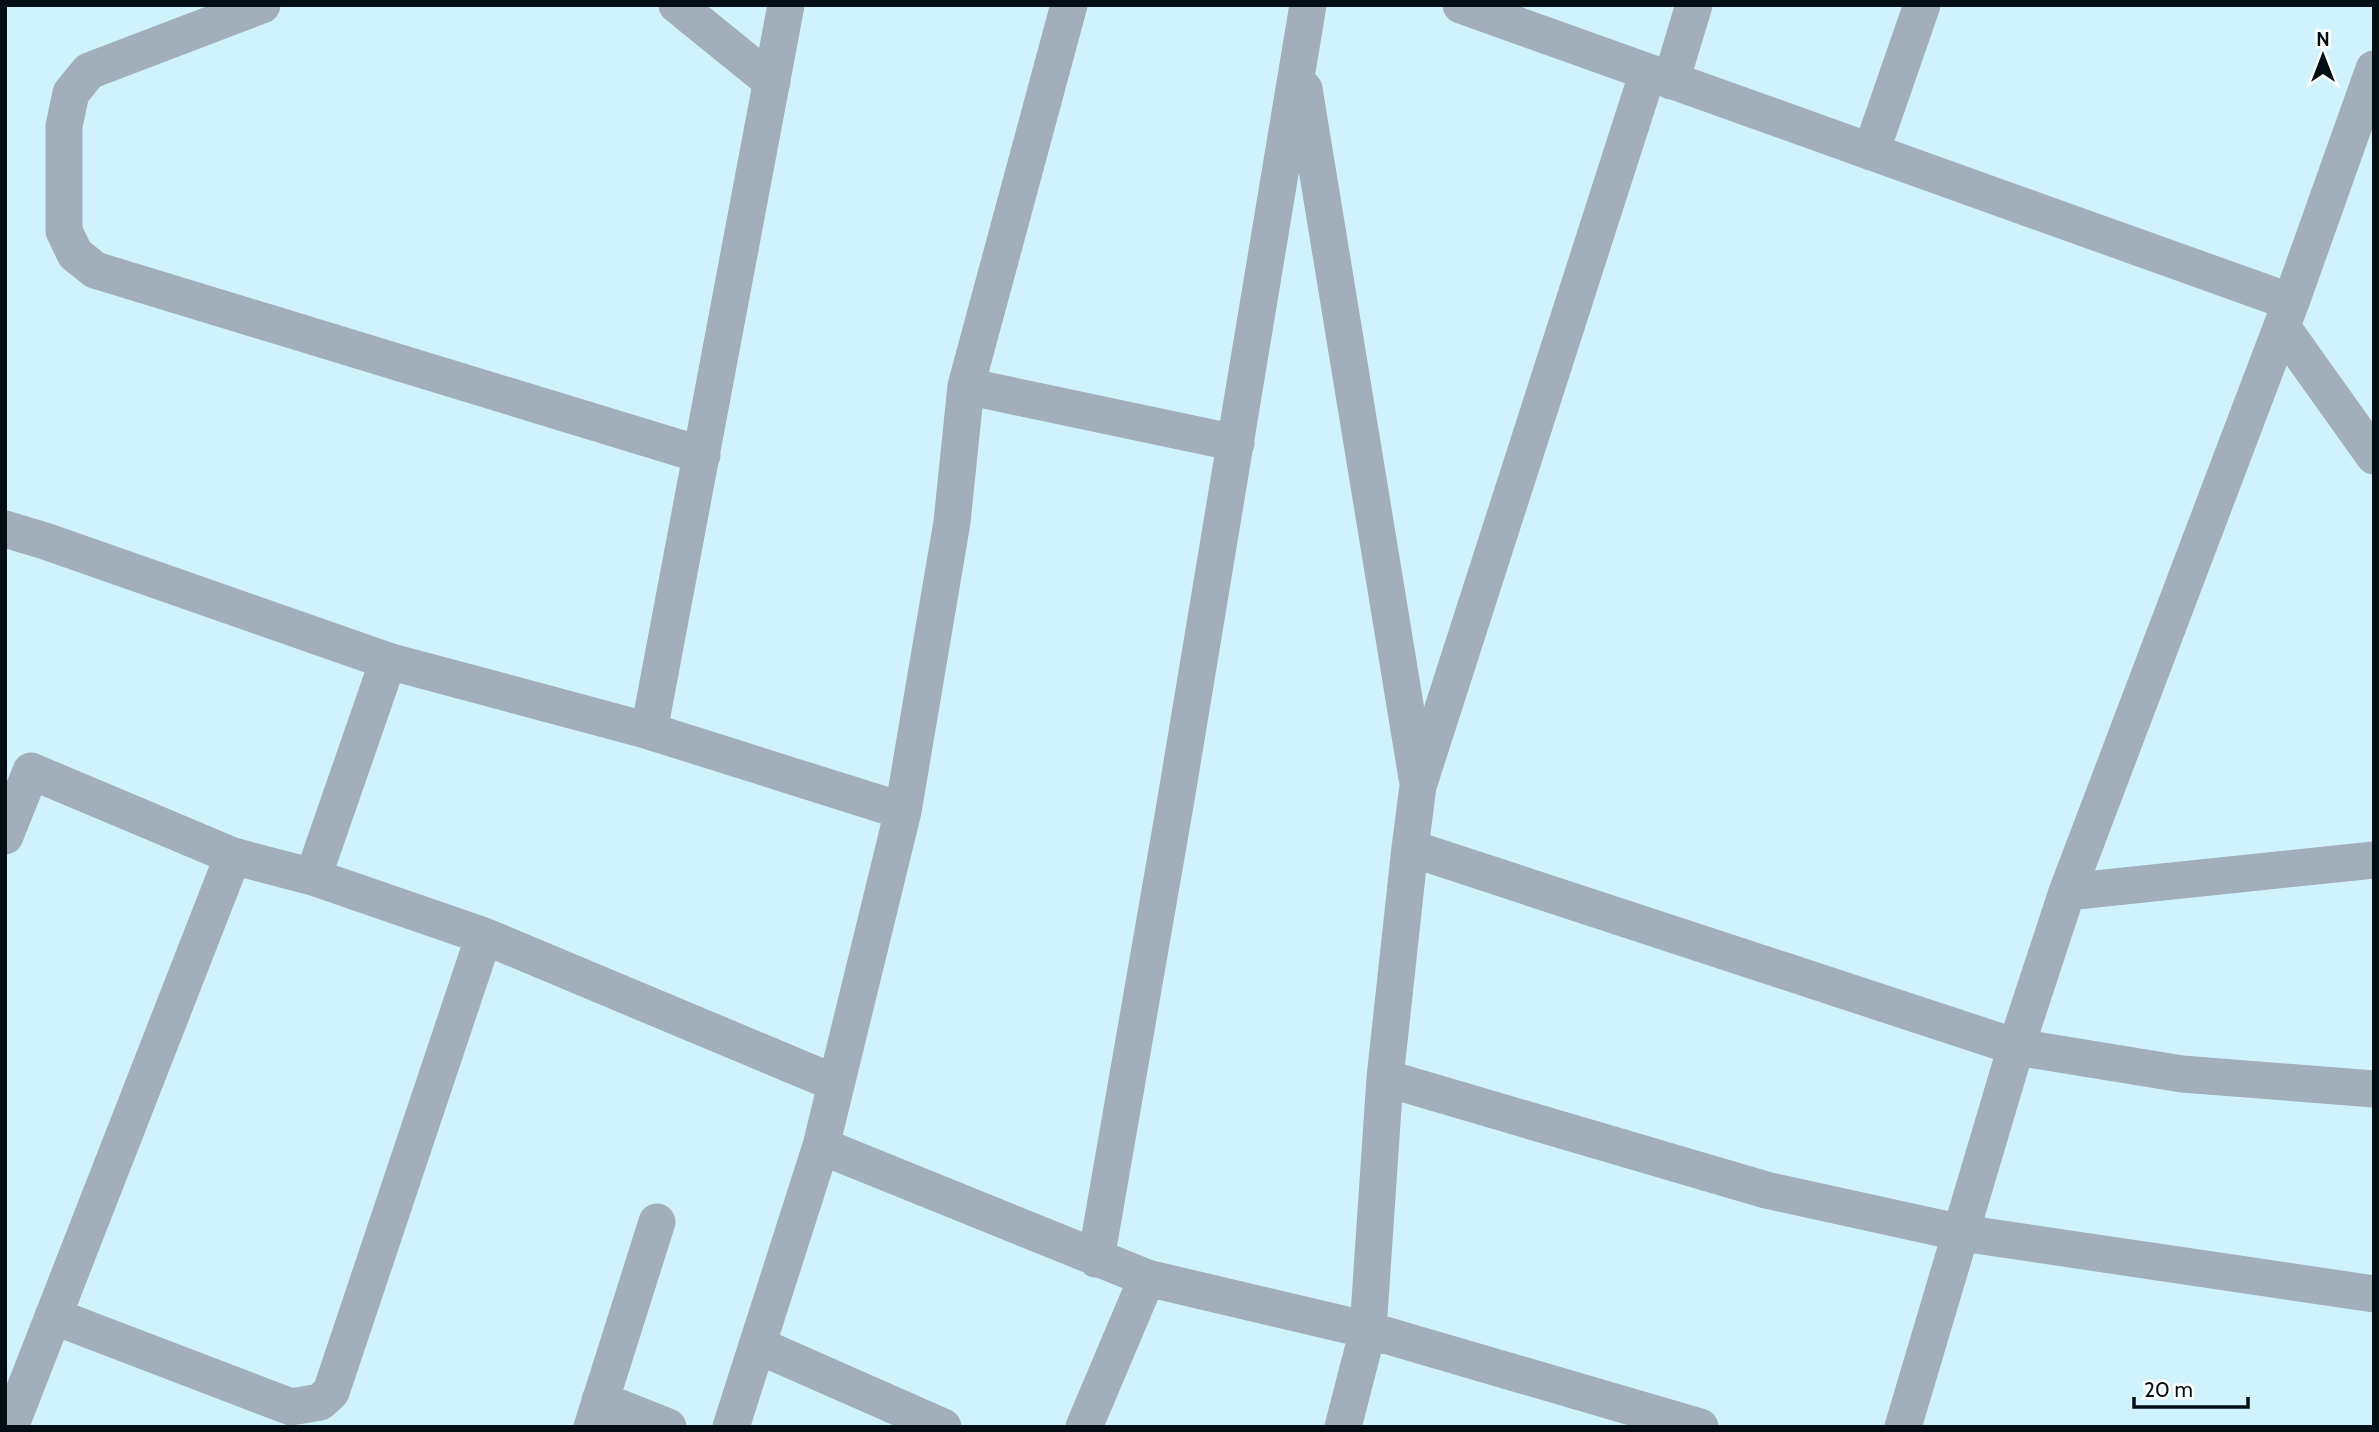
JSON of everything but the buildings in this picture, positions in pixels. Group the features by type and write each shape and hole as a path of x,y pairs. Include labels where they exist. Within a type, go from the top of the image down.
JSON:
{"street":[{"path":"262,5 89,71 71,93 64,126 64,231 75,254 95,270 702,455"},
{"path":"677,5 772,82"},
{"path":"649,731 786,5"},
{"path":"1096,1259 1308,5"},
{"path":"1461,5 1503,13 1659,76 1871,152 2286,315 2374,456"},
{"path":"1343,1427 1368,1330 1385,1078 1418,786 1659,76 1695,5"},
{"path":"1871,152 1922,5"},
{"path":"731,1427 821,1146 903,811 952,522 966,386 1062,10"},
{"path":"1299,60 1418,786"},
{"path":"1903,1427 2016,1047 2067,892 2286,315 2374,69"},
{"path":"966,386 1236,443"},
{"path":"5,529 388,661 649,731 903,811"},
{"path":"313,877 388,661"},
{"path":"5,836 18,765 233,856 313,877 484,936 835,1083"},
{"path":"1410,848 2016,1047 2182,1074 2374,1089"},
{"path":"10,1427 233,856"},
{"path":"2067,892 2374,860"},
{"path":"53,1316 291,1407 320,1402 331,1392 484,936"},
{"path":"1385,1078 1766,1190 1962,1233 2374,1294"},
{"path":"821,1146 1147,1278 1368,1330 1700,1427"},
{"path":"657,1222 596,1413 668,1427"},
{"path":"1084,1427 1147,1278"},
{"path":"757,1345 943,1427"}]}
